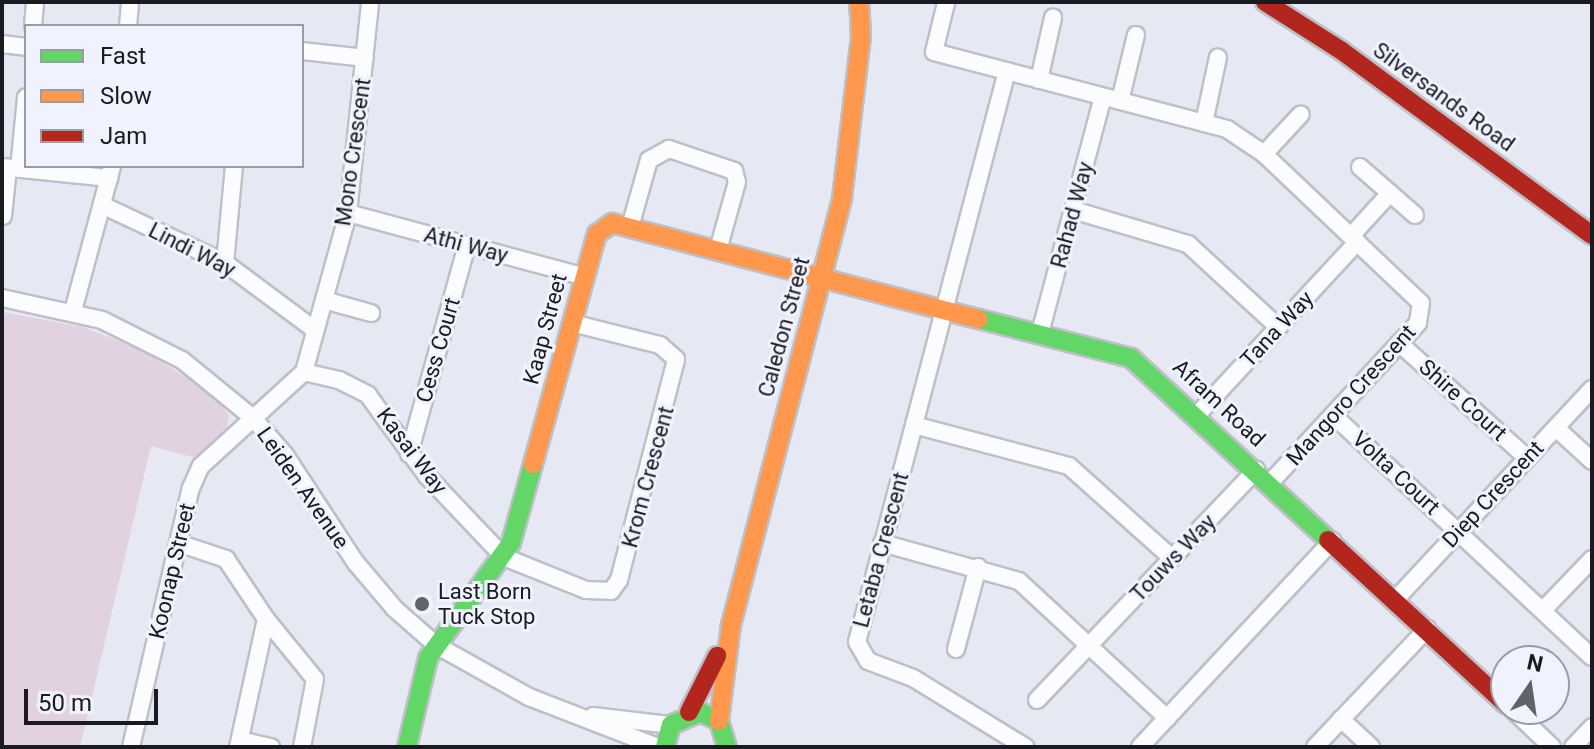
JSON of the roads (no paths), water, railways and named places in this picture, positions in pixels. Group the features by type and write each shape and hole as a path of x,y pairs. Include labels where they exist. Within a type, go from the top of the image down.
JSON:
{"street":[{"path":"33,24 35,2"},
{"path":"128,24 130,2"},
{"name":"Mono Crescent","path":"304,372 348,213 370,2"},
{"name":"Caledon Street","path":"859,2 861,37"},
{"name":"Caledon Street","path":"689,712 699,701 731,625 822,277 848,162 861,37 870,2"},
{"name":"Silversands Road","path":"1265,2 1342,51 1592,235"},
{"name":"Mangoro Crescent","path":"946,3 934,52 1227,129 1264,154 1421,303 1421,318 1399,343 1333,415 1263,477"},
{"path":"1039,80 1053,18"},
{"path":"1112,99 1136,35"},
{"path":"2,44 24,47"},
{"path":"304,51 365,58"},
{"path":"1204,123 1218,57"},
{"path":"945,308 1007,71"},
{"name":"Rahad Way","path":"1040,333 1073,210 1112,99"},
{"path":"3,216 24,106"},
{"path":"1264,154 1301,114"},
{"path":"718,250 737,182 734,171 669,149 649,160 630,227 718,250 822,277"},
{"path":"1360,167 1415,215"},
{"path":"10,168 111,172 73,311"},
{"path":"225,263 234,168"},
{"path":"1354,239 1390,193"},
{"name":"Lindi Way","path":"102,205 225,263 315,330"},
{"path":"1073,210 1188,244 1278,327"},
{"name":"Athi Way","path":"348,213 585,277"},
{"name":"Kaap Street","path":"436,645 504,557 585,277 603,226 630,227"},
{"name":"Tana Way","path":"1197,415 1354,239"},
{"name":"Cess Court","path":"409,454 467,245"},
{"name":"Afram Road","path":"822,277 1131,358 1197,415 1490,689"},
{"name":"Leiden Avenue","path":"2,298 73,311 156,345 207,377 252,417 285,455 356,563 395,609 436,645 515,691 583,715 658,747"},
{"path":"324,300 371,313"},
{"name":"Letaba Crescent","path":"945,308 857,636 860,653 913,678 1025,747"},
{"name":"Krom Crescent","path":"504,557 586,590 611,591 619,580 676,359 660,345 572,323"},
{"name":"Shire Court","path":"1399,343 1527,458"},
{"path":"252,417 304,372"},
{"name":"Kasai Way","path":"304,372 339,380 368,395 409,454 504,557"},
{"name":"Diep Crescent","path":"1395,600 1592,389"},
{"name":"Volta Court","path":"1333,415 1592,657"},
{"name":"Koonap Street","path":"131,747 178,543 201,466 252,417"},
{"path":"914,425 1069,466 1172,558"},
{"path":"1556,428 1592,461"},
{"name":"Touws Way","path":"1037,700 1172,558 1263,477"},
{"path":"1140,747 1332,541"},
{"path":"178,543 226,559 266,619 315,679 302,747"},
{"path":"882,543 978,567 1019,581 1167,718"},
{"path":"1543,610 1592,559"},
{"path":"956,649 978,567"},
{"path":"266,619 239,743 271,747"},
{"name":"Caledon Street","path":"729,738 731,625"},
{"path":"1315,747 1427,629"},
{"path":"407,747 436,645"},
{"path":"665,747 671,725 689,712 729,738"},
{"name":"Leiden Avenue","path":"583,715 671,725"},
{"path":"1341,719 1371,747"},
{"path":"1529,725 1552,747"},
{"path":"1573,747 1592,727"}],"place":[{"name":"Last Born Tuck Stop","path":"422,604"}]}
